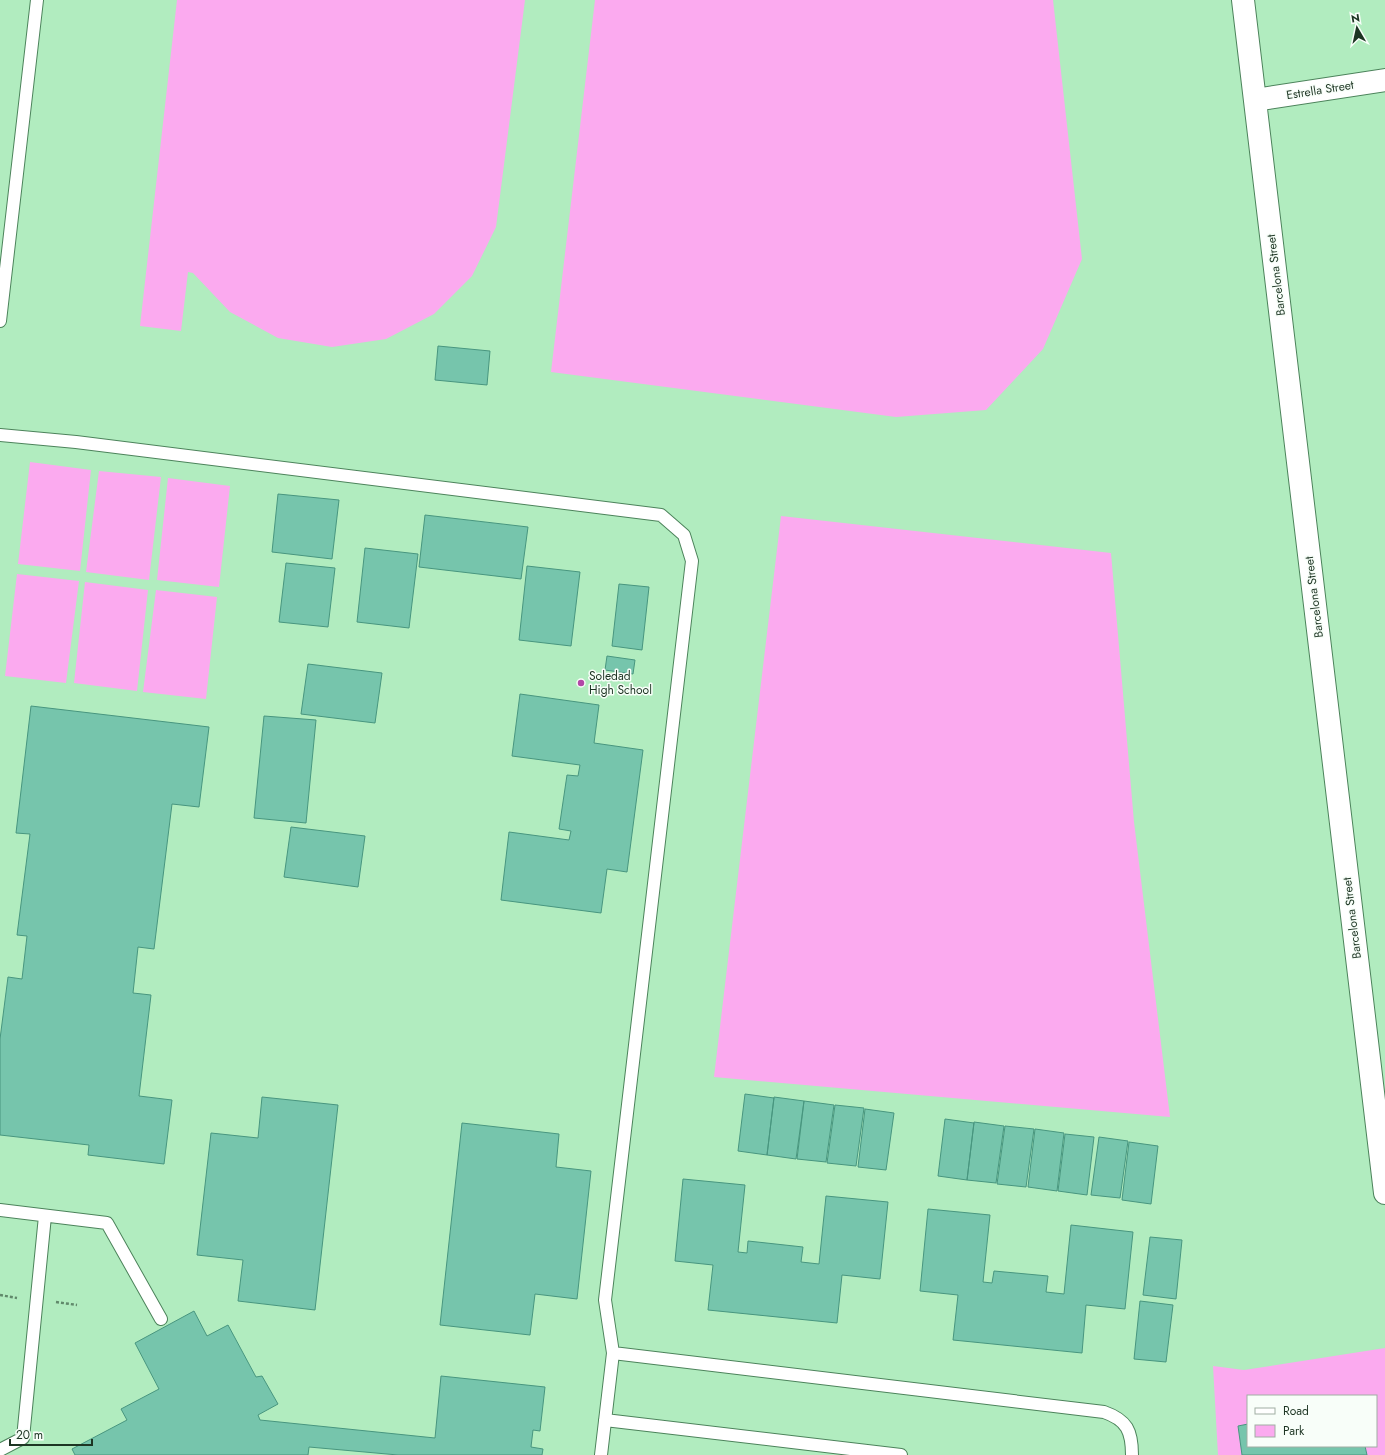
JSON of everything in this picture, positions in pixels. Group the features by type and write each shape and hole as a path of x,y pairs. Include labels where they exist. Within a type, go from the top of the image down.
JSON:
{"street":[{"name":"Barcelona Street","path":"1243,0 1385,1193"},
{"name":"Estrella Street","path":"1255,100 1385,80"}],"lane":[{"path":"0,321 38,0"},
{"path":"0,435 91,444 661,515 684,536 692,561 605,1300 613,1353 601,1455"},
{"path":"0,1210 106,1223 161,1319"},
{"path":"0,1450 23,1438 45,1216"},
{"path":"613,1353 1104,1412 1116,1416 1125,1423 1130,1434 1132,1455"},
{"path":"605,1420 861,1453 901,1455"}],"green space":[{"path":"177,0 525,0 496,227 472,276 434,314 386,339 332,347 278,338 230,312 193,273 188,272 181,331 140,326"},
{"path":"595,0 1053,0 1082,259 1043,349 986,410 896,417 551,372"},
{"path":"30,462 91,470 80,571 18,564"},
{"path":"99,471 161,477 149,580 86,572"},
{"path":"168,478 230,486 219,587 157,580"},
{"path":"781,516 1111,553 1134,822 1170,1117 714,1077"},
{"path":"17,574 79,581 66,683 5,676"},
{"path":"85,582 148,590 137,691 74,683"},
{"path":"156,590 217,597 206,699 143,692"},
{"path":"1385,1348 1385,1455 1218,1455 1213,1366 1244,1370"}],"building":[{"path":"438,346 490,351 487,385 435,380"},
{"path":"278,494 339,500 332,559 272,552"},
{"path":"425,515 528,527 521,579 419,567"},
{"path":"365,548 418,554 409,628 357,622"},
{"path":"286,563 335,568 328,627 279,622"},
{"path":"527,566 580,572 571,646 519,640"},
{"path":"619,584 649,587 642,650 612,646"},
{"path":"607,656 635,660 633,674 605,670"},
{"path":"308,664 382,673 375,723 301,714"},
{"path":"520,694 599,705 594,743 643,750 627,872 607,869 601,913 501,900 509,832 569,840 571,831 559,829 567,775 578,776 580,765 512,756"},
{"path":"31,706 209,727 199,807 172,804 154,949 138,947 133,993 151,995 139,1096 172,1100 164,1164 88,1155 89,1145 0,1135 0,1039 8,977 22,979 27,936 17,935 30,834 16,833"},
{"path":"264,716 316,720 306,823 254,818"},
{"path":"291,827 365,836 358,887 284,877"},
{"path":"745,1094 774,1098 767,1155 738,1151"},
{"path":"262,1097 338,1105 315,1310 238,1301 243,1260 197,1255 211,1133 258,1138"},
{"path":"774,1097 804,1101 796,1159 767,1155"},
{"path":"804,1101 834,1105 826,1162 797,1159"},
{"path":"835,1105 864,1108 856,1166 827,1163"},
{"path":"865,1109 894,1113 886,1170 858,1167"},
{"path":"945,1119 974,1123 967,1180 938,1176"},
{"path":"974,1122 1004,1126 996,1183 967,1180"},
{"path":"462,1123 559,1134 556,1167 591,1171 577,1299 535,1294 530,1335 440,1325"},
{"path":"1005,1126 1034,1129 1026,1187 997,1184"},
{"path":"1035,1129 1064,1133 1057,1191 1028,1187"},
{"path":"1065,1134 1094,1137 1087,1195 1058,1191"},
{"path":"1099,1137 1128,1141 1120,1198 1091,1195"},
{"path":"1129,1142 1158,1146 1151,1204 1122,1200"},
{"path":"683,1179 745,1185 738,1252 747,1253 748,1241 803,1247 801,1262 819,1264 826,1196 888,1202 880,1279 842,1275 837,1323 708,1310 713,1265 675,1261"},
{"path":"928,1209 990,1215 983,1282 992,1283 994,1271 1048,1276 1046,1292 1064,1294 1071,1225 1133,1232 1125,1309 1086,1305 1082,1353 953,1340 958,1295 920,1291"},
{"path":"1150,1237 1182,1240 1176,1299 1143,1295"},
{"path":"1140,1301 1173,1305 1166,1362 1134,1359"},
{"path":"194,1311 207,1336 228,1325 256,1377 262,1376 278,1404 258,1415 260,1420 435,1438 441,1376 545,1387 540,1431 533,1430 531,1447 543,1449 542,1455 398,1455 309,1447 308,1455 75,1455 72,1449 127,1420 121,1409 159,1389 135,1343"},
{"path":"1247,1424 1247,1447 1365,1447 1367,1455 1242,1455 1238,1426"}],"place":[{"name":"Soledad High School","path":"581,683"}]}
